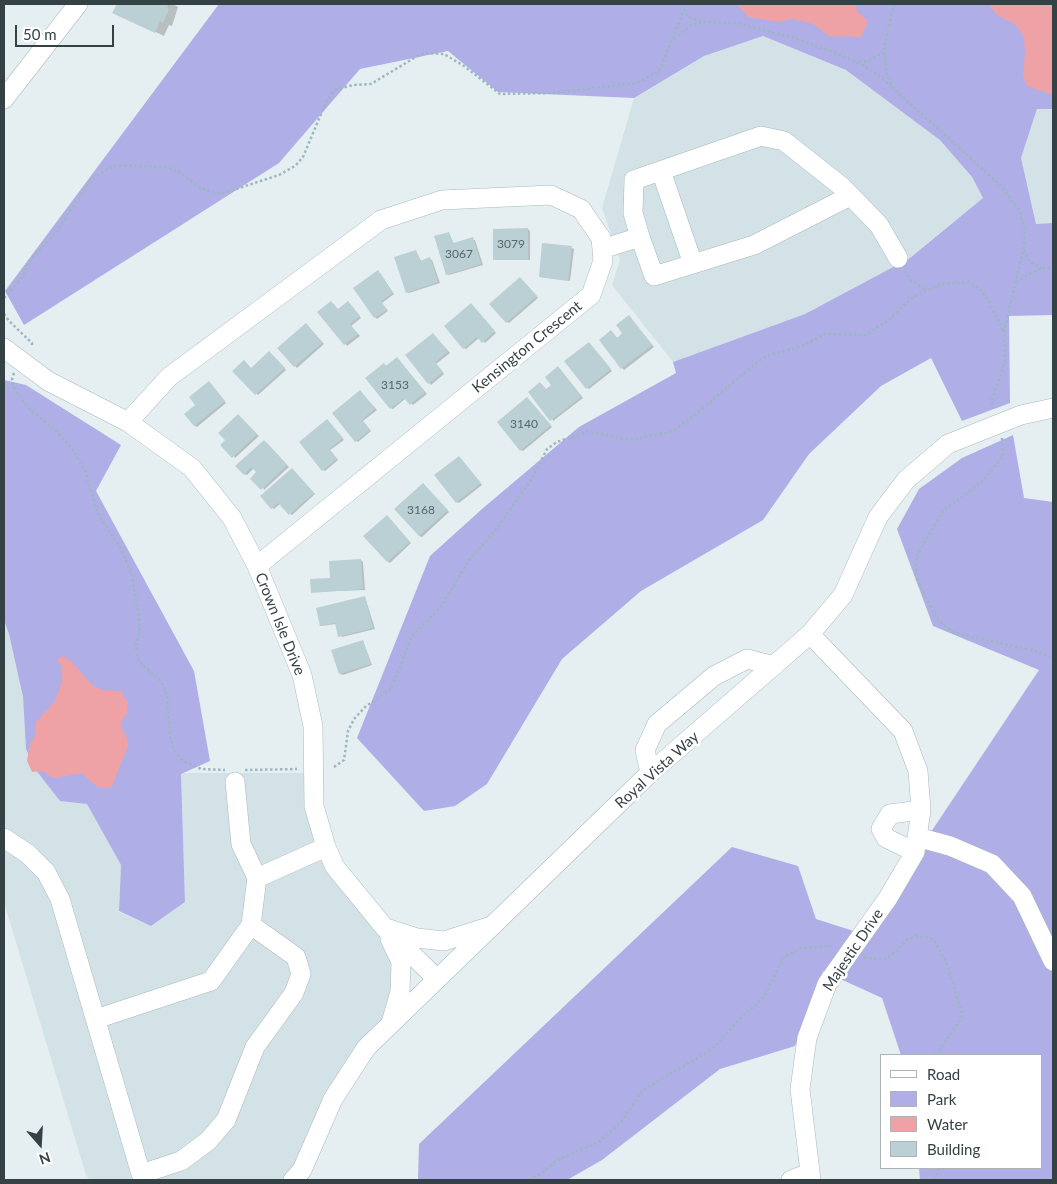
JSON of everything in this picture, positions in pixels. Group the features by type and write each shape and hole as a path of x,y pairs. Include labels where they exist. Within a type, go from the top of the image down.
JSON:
{"street":[{"path":"4,99 78,4"},
{"path":"850,196 754,246 654,276 633,213 634,180 761,136 784,141 842,186 879,226 898,258"},
{"path":"661,171 693,264"},
{"name":"Kensington Crescent","path":"128,422 170,376 381,220 442,200 551,195 581,209 601,238 603,261 591,295 257,566"},
{"path":"602,250 640,237"},
{"name":"Crown Isle Drive","path":"4,348 48,381 128,422 192,468 232,518 257,566 302,675 313,726 314,806 326,847 335,868 386,928 437,979"},
{"name":"Royal Vista Way","path":"293,1180 302,1170 333,1099 366,1048 650,773 810,634 842,594 878,518 906,480 948,444 1021,414 1053,408"},
{"name":"Majestic Drive","path":"791,1180 810,1176 800,1088 807,1038 827,984 888,898 916,844 921,810 918,771 903,731 810,634"},
{"path":"650,773 645,750 657,724 714,676 747,659 774,666"},
{"path":"96,1019 211,982 251,925 257,878 241,844 232,774"},
{"path":"921,810 890,814 881,829 886,838 916,844 950,846 992,864 1022,896 1053,961"},
{"path":"4,838 28,854 46,872 60,899 141,1174 181,1162 208,1141 226,1120 255,1047 294,992 301,974 296,957 251,925"},
{"path":"257,878 326,847"},
{"path":"386,928 417,938 444,941 492,925"},
{"path":"386,928 401,962 400,992 390,1024"}],"path":[{"path":"4,298 23,277 28,262 57,231 89,182 107,169 117,166 136,165 169,168 178,171 211,193 229,192 279,175 295,166 303,157 326,102 335,90 353,85 370,84 418,55 434,52 444,54 464,66 500,94 553,93 636,83 656,73 662,65 686,4"},
{"path":"894,4 884,50 887,75 894,89"},
{"path":"684,9 688,17 703,22"},
{"path":"672,40 691,25 703,22 736,23 781,34 857,62 878,75 1000,185 1020,212 1024,227 1024,248 1004,332 1005,358 992,399 993,408"},
{"path":"857,62 870,60 884,50"},
{"path":"1024,248 1029,261 1042,268"},
{"path":"898,258 905,274 926,290"},
{"path":"1016,283 1042,268 1053,267"},
{"path":"334,766 344,760 348,731 354,719 365,707 390,689 412,636 440,608 469,560 495,531 531,480 547,449 562,439 588,431 630,440 670,432 690,419 765,358 802,346 825,334 866,335 888,321 912,297 941,284 970,282 979,288 988,300 1004,332"},
{"path":"4,314 8,322 32,343 32,347"},
{"path":"14,372 12,379 14,388 28,408 54,430 73,450 85,470 98,514 121,549 132,575 140,626 136,647 140,662 162,682 167,697 170,737 175,751 182,760 201,769 232,774 304,769"},
{"path":"1002,436 1003,456 983,481 943,511 916,557 916,577 936,618 954,633 1032,650 1053,658"},
{"path":"860,956 884,960 891,956 907,940 916,936 930,938 936,943 947,965 962,1013 960,1021 936,1054"},
{"path":"529,1180 543,1172 557,1160 599,1142 621,1122 643,1090 711,1050 764,997 784,957 801,948 812,946 840,948"}],"shaded area":[{"path":"763,36 846,70 940,139 972,177 983,198 910,258 805,314 673,362 612,285 620,260 602,208 634,98 704,56"},
{"path":"1037,109 1053,109 1053,223 1036,224 1021,158"},
{"path":"4,620 9,634 23,697 26,749 35,769 60,800 87,803 121,865 119,912 151,926 185,902 181,773 314,773 326,847 385,928 400,992 293,1180 90,1180 86,1175 4,902"}],"green space":[{"path":"219,4 1053,4 1053,109 1037,109 1021,158 1036,224 1053,223 1053,315 1009,316 1010,403 962,421 931,358 881,386 809,454 763,520 641,591 562,659 487,784 455,806 424,811 357,738 430,556 579,427 676,373 673,362 805,314 910,258 983,198 972,177 940,140 846,70 763,36 704,56 634,98 498,92 448,51 360,69 279,163 24,325 5,291"},
{"path":"4,380 26,385 121,445 96,491 194,671 210,761 181,774 185,902 151,926 119,911 121,865 87,804 60,801 35,769 26,749 23,697 9,634 4,620"},
{"path":"1013,435 1024,498 1053,502 1053,1180 920,1180 919,1169 1042,1169 1042,1054 901,1054 882,998 823,971 795,1046 720,1069 602,1160 567,1180 418,1180 419,1144 732,847 798,866 816,919 863,934 1039,670 933,626 897,529 919,489 962,458"}],"water":[{"path":"736,4 856,4 857,11 868,21 861,37 829,36 813,24 793,19 778,22 749,17"},
{"path":"978,4 1053,4 1053,95 1027,86 1023,76 1024,38 1016,25 997,15 989,5"},
{"path":"63,656 72,662 92,685 102,690 121,691 128,703 127,713 122,720 121,727 127,738 128,746 111,788 98,788 82,773 54,778 41,771 32,772 27,761 30,744 35,736 36,722 55,701 62,681 62,667 57,659"}],"building":[{"path":"117,4 169,4 167,7 169,9 163,23 160,21 155,33 112,13"},
{"path":"528,228 528,260 493,260 493,229"},
{"path":"449,232 453,243 473,237 481,264 446,275 434,236"},
{"path":"542,243 572,246 568,281 539,277"},
{"path":"416,250 420,261 430,257 438,282 406,293 394,257"},
{"path":"378,270 393,293 381,301 387,310 374,318 353,288"},
{"path":"520,277 537,296 506,323 489,304"},
{"path":"331,301 338,309 348,301 360,316 350,324 358,334 344,345 317,312"},
{"path":"471,303 495,331 482,343 477,337 463,349 444,326"},
{"path":"629,315 652,345 621,369 599,340 611,330 617,338 622,333 616,325"},
{"path":"306,323 322,343 294,367 277,348"},
{"path":"433,333 448,352 435,362 443,372 428,384 405,355"},
{"path":"589,342 611,369 586,389 564,361"},
{"path":"269,351 285,368 255,395 232,371 244,360 251,368"},
{"path":"397,357 425,392 410,405 404,398 390,409 365,378 384,363 386,366"},
{"path":"558,366 581,397 550,421 528,392 540,382 546,389 551,385 545,377"},
{"path":"209,381 225,401 194,426 184,414 195,405 189,397"},
{"path":"360,390 375,409 362,420 370,430 355,442 332,413"},
{"path":"527,397 551,425 520,451 497,422"},
{"path":"238,414 257,434 232,458 220,445 225,440 218,433"},
{"path":"327,419 343,438 329,449 337,459 322,471 299,442"},
{"path":"264,440 287,465 261,490 250,479 256,472 251,467 244,475 235,466"},
{"path":"459,456 481,483 456,503 434,475"},
{"path":"292,468 314,493 289,515 278,503 271,509 260,496"},
{"path":"423,483 448,510 419,536 394,509"},
{"path":"387,515 410,542 387,562 363,536"},
{"path":"361,559 363,589 311,593 310,579 330,578 329,561"},
{"path":"365,596 373,628 338,637 335,623 320,626 316,608"},
{"path":"363,640 371,664 339,674 331,650"}]}
